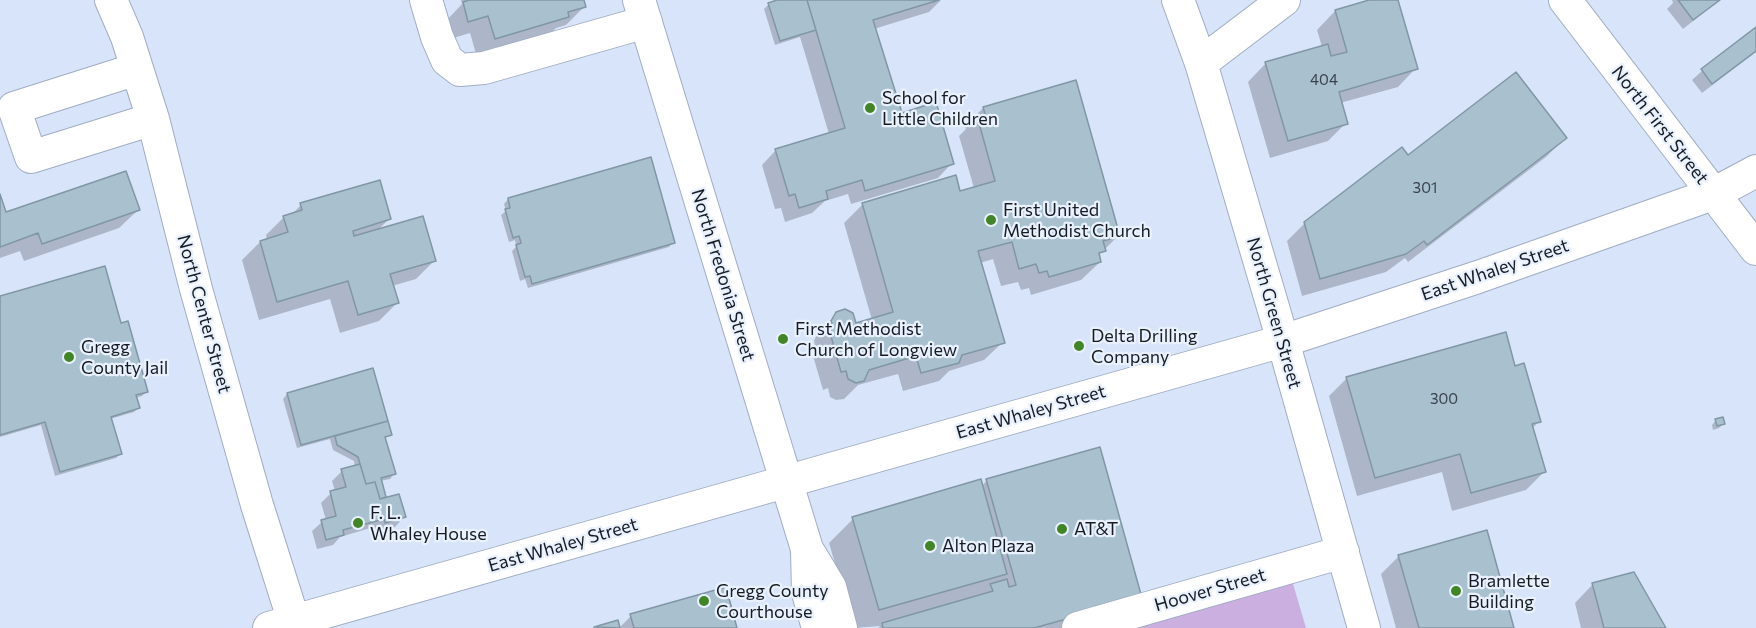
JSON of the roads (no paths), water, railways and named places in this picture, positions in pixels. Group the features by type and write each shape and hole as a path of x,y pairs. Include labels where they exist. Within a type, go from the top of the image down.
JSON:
{"street":[{"name":"North Center Street","path":"111,0 127,37 153,119 196,289 257,505 286,626"},
{"path":"426,0 447,60 460,70 484,68 643,11"},
{"name":"North Green Street","path":"1178,0 1201,63 1364,628"},
{"path":"1201,63 1284,0"},
{"name":"North First Street","path":"1565,0 1756,249"},
{"name":"North Fredonia Street","path":"643,11 807,549 830,588 841,628"},
{"path":"137,69 7,111 31,157 153,119"},
{"name":"East Whaley Street","path":"286,626 1283,341 1478,277 1713,194 1756,171"},
{"name":"North Fredonia Street","path":"807,549 808,593 818,628"},
{"name":"Hoover Street","path":"1078,628 1343,552"}],"place":[{"name":"School for Little Children","path":"870,108"},
{"name":"First United Methodist Church","path":"991,220"},
{"name":"First Methodist Church of Longview","path":"783,339"},
{"name":"Delta Drilling Company","path":"1079,346"},
{"name":"Gregg County Jail","path":"69,357"},
{"name":"F. L. Whaley House","path":"358,523"},
{"name":"AT&T","path":"1062,529"},
{"name":"Alton Plaza","path":"930,546"},
{"name":"Bramlette Building","path":"1456,591"},
{"name":"Gregg County Courthouse","path":"704,601"}]}
